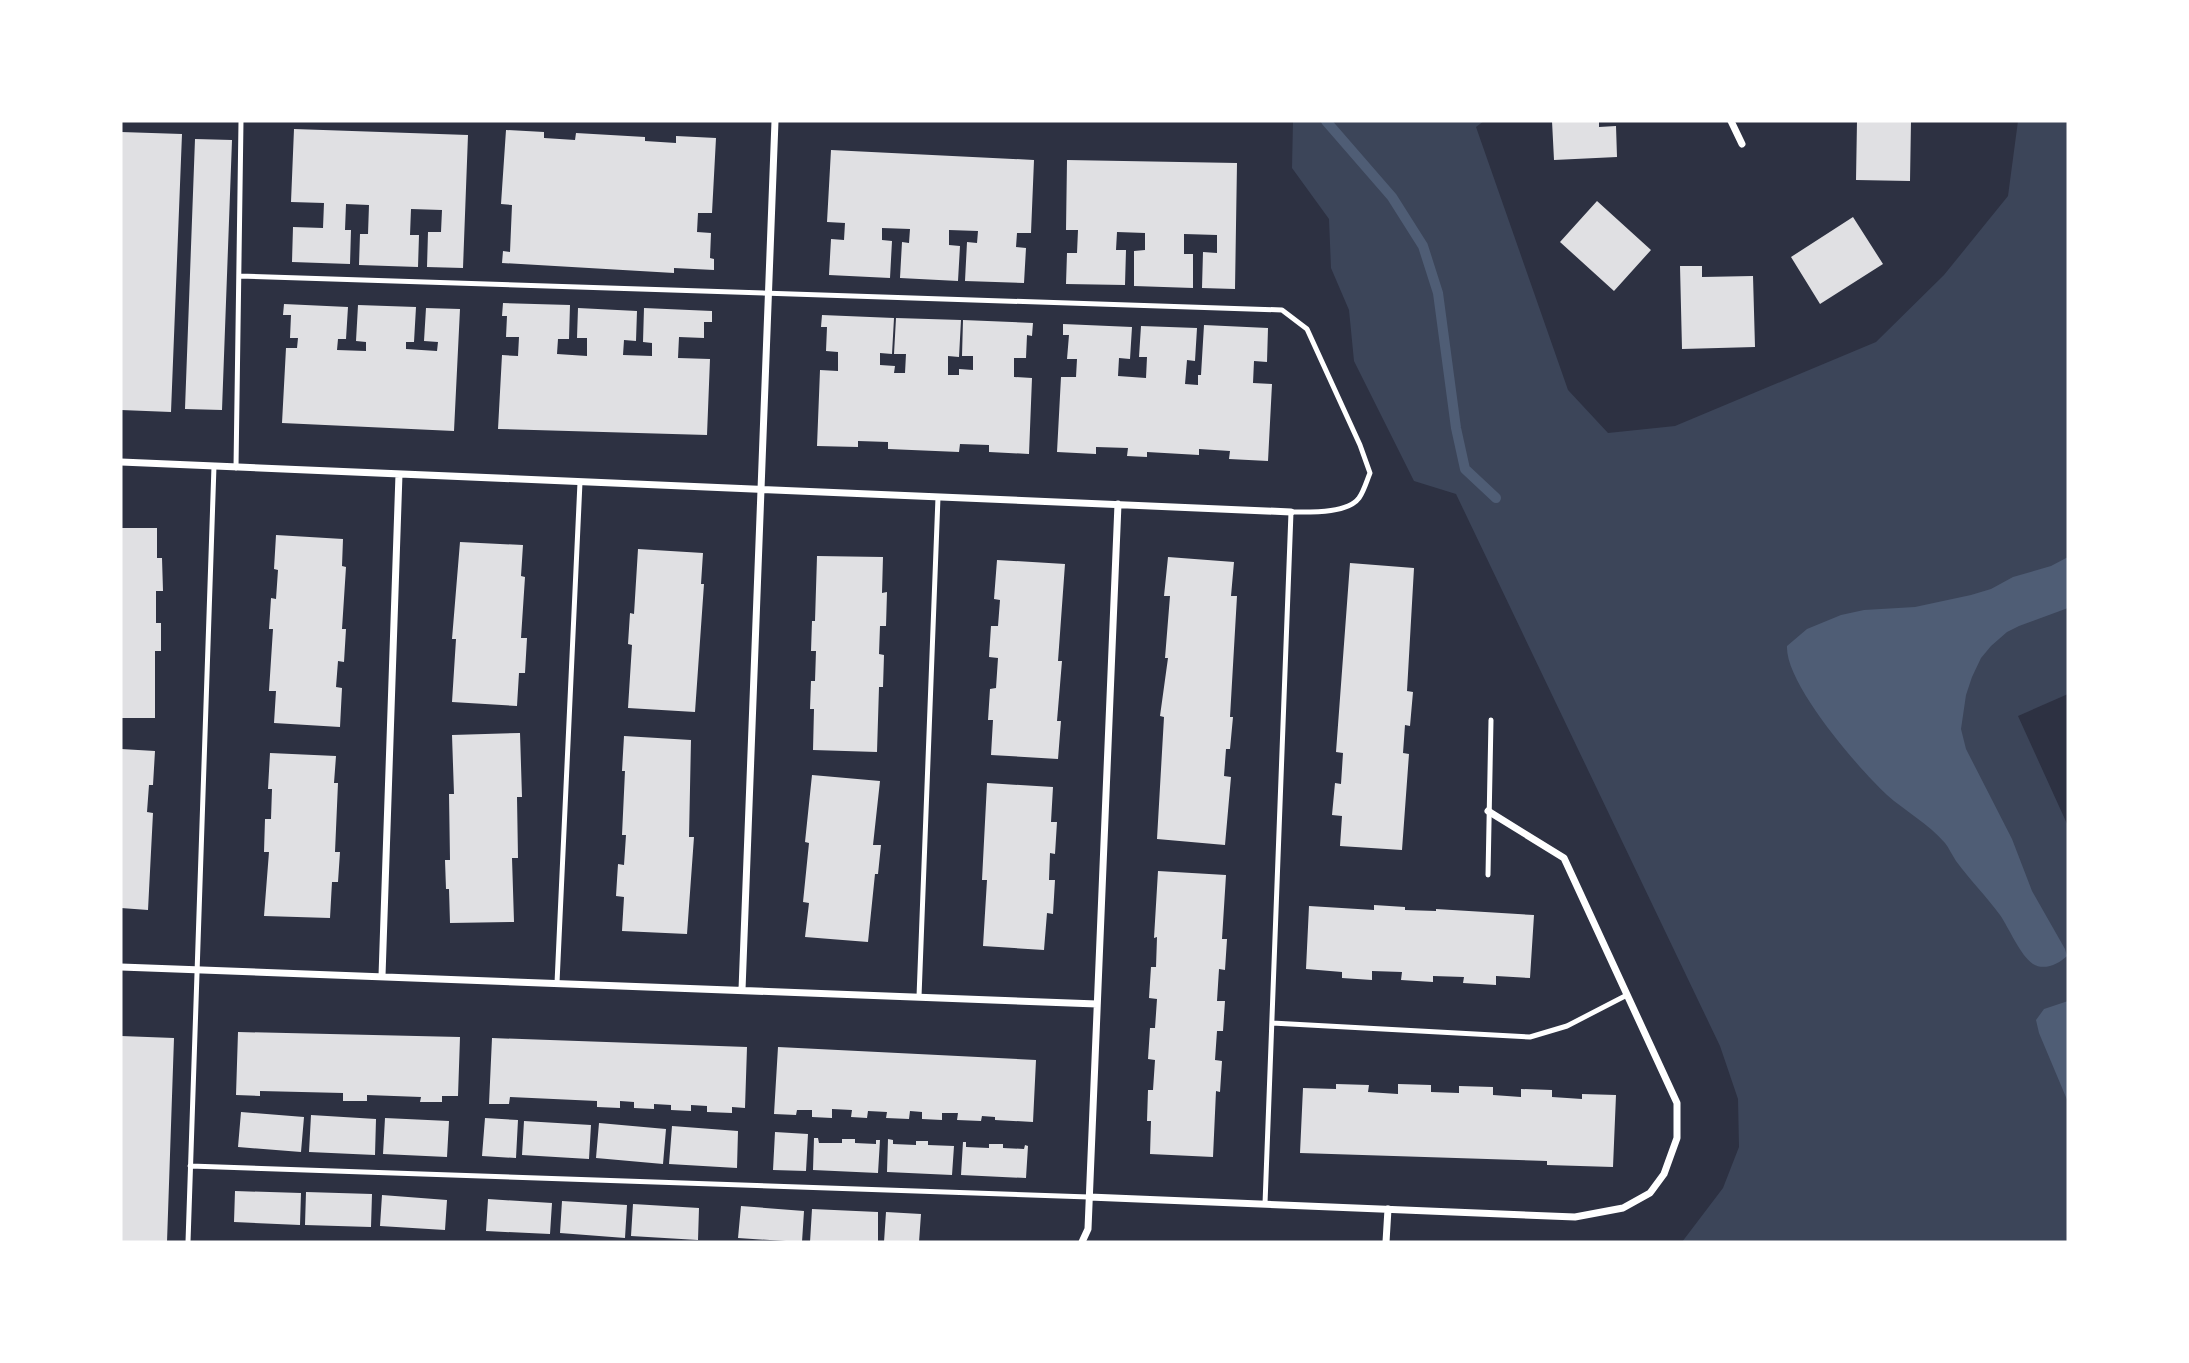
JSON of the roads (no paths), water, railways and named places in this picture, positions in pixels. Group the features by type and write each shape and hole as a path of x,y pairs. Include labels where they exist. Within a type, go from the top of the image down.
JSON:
{"street":[{"path":"742,990 775,121"},
{"path":"1731,121 1742,144"},
{"path":"121,462 1291,512"},
{"path":"382,976 399,474"},
{"path":"1082,1242 1088,1228 1118,504"},
{"path":"1089,1197 1575,1217 1623,1208 1650,1193 1664,1174 1677,1138 1676,1103 1564,858 1488,811"},
{"path":"121,967 1097,1004"},
{"path":"1386,1242 1388,1209"}],"lane":[{"path":"236,468 241,121"},
{"path":"239,276 1282,310 1307,329 1370,473 1359,499 1347,506 1320,513 1291,512 1265,1204"},
{"path":"188,1242 214,466"},
{"path":"557,983 580,482"},
{"path":"919,997 938,497"},
{"path":"1488,875 1491,720"},
{"path":"1272,1023 1530,1037 1567,1026 1627,995"},
{"path":"190,1166 1089,1197"}],"waterway":[{"path":"1326,121 1392,197 1423,246 1438,293 1456,428 1465,469 1496,498"}]}
